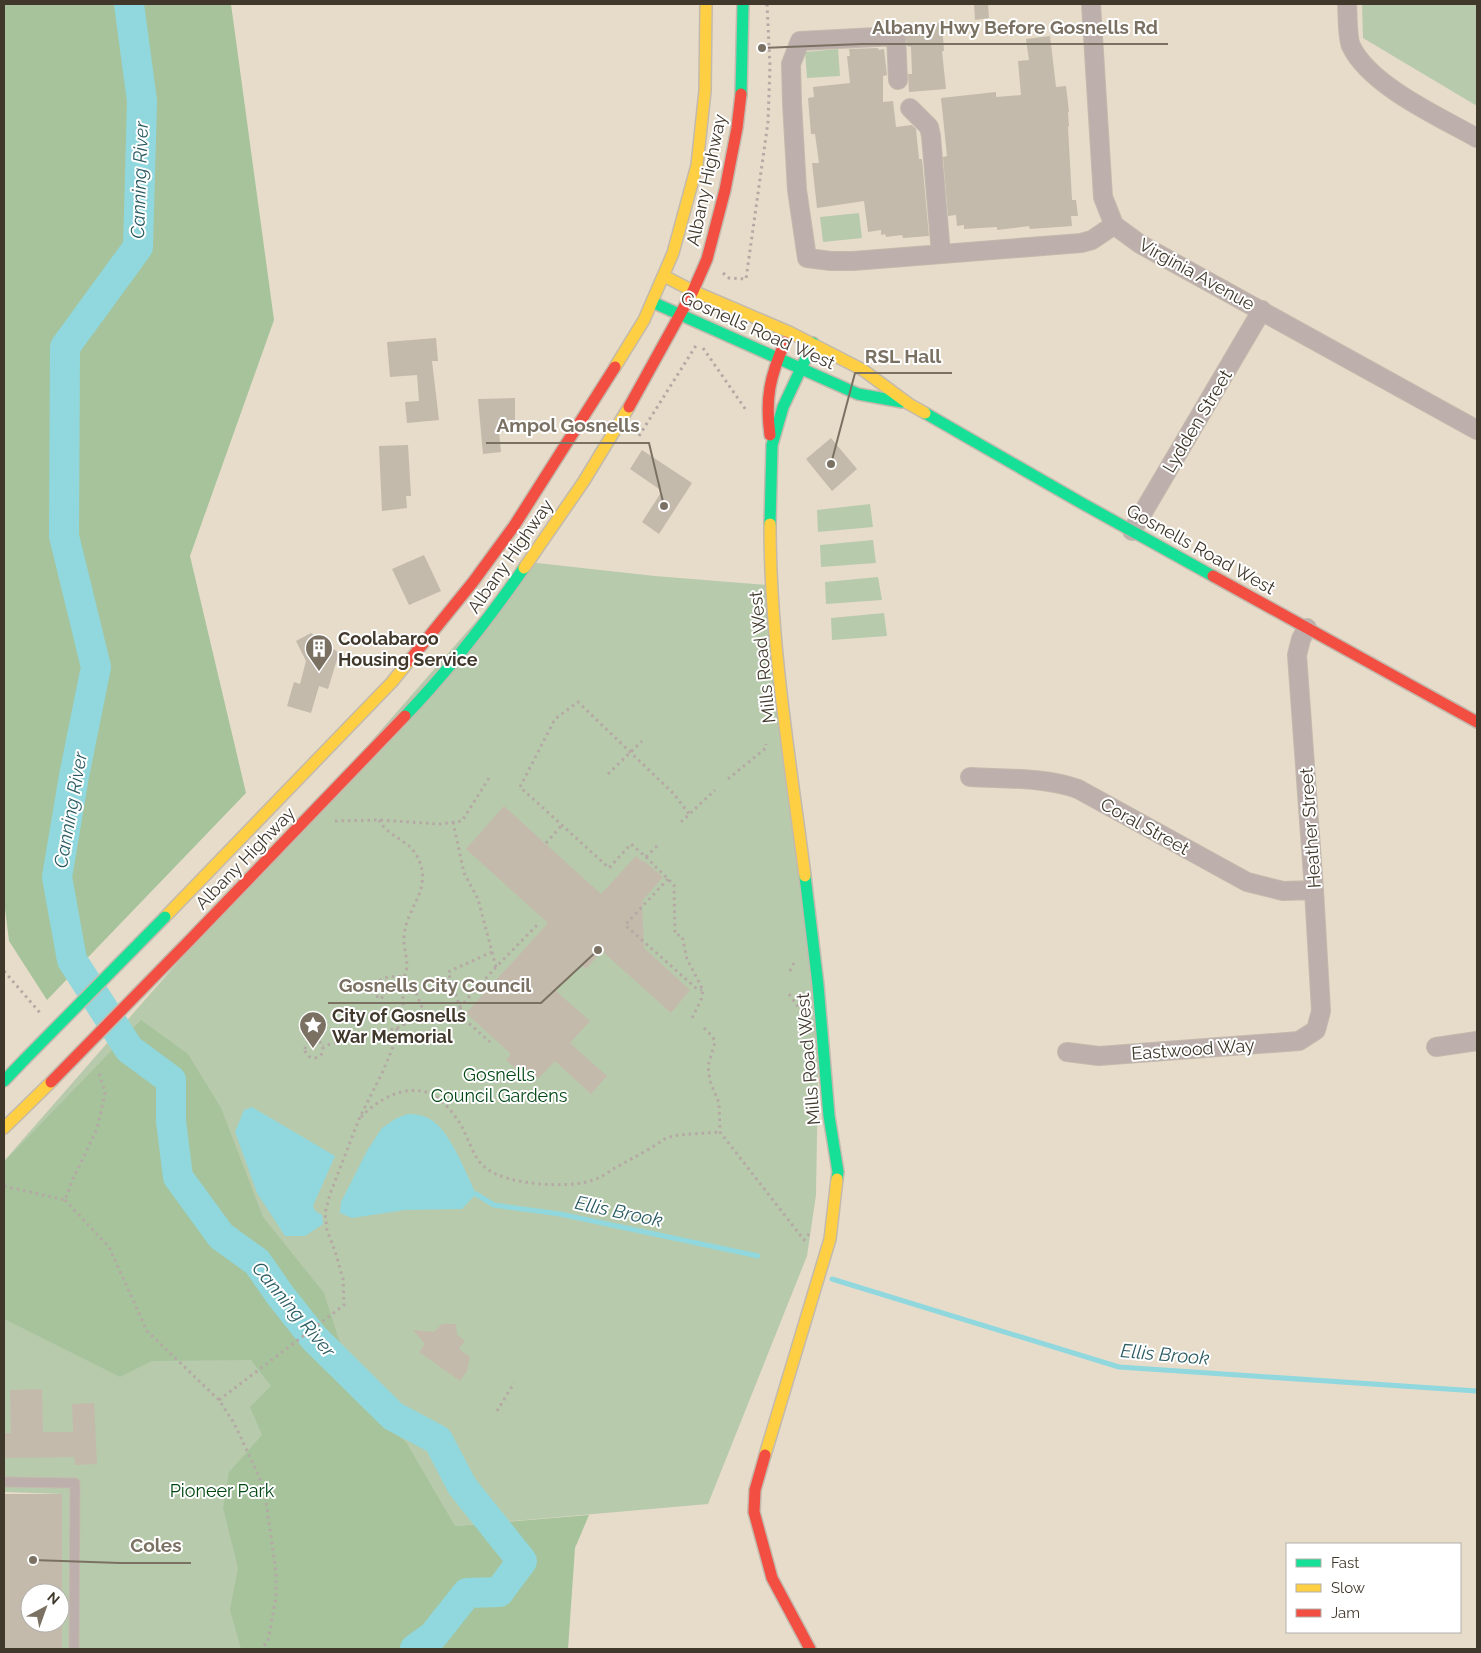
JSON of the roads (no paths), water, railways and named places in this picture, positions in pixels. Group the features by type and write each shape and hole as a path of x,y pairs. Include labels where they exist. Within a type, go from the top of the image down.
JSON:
{"main road":[{"name":"Albany Highway","path":"4,1081 392,682 473,582 514,526 622,358 652,302 673,253 697,165 705,91 706,4"},
{"name":"Albany Highway","path":"4,1128 189,941 427,693 474,638 584,482 634,400 693,291 707,259 726,190 741,98 743,4"},
{"path":"705,91 718,84"},
{"name":"Gosnells Road West","path":"664,276 693,291 789,332 863,370 909,404 1132,531 1477,722"},
{"name":"Gosnells Road West","path":"652,302 679,316 706,325 858,394 909,404"},
{"name":"Mills Road West","path":"772,445 766,413 767,396 770,379 789,332"},
{"name":"Mills Road West","path":"810,1649 772,1578 754,1512 755,1490 830,1239 838,1172 829,1116 818,984 778,661 770,564 772,445 783,407 813,344"},
{"path":"471,620 486,621"},
{"path":"345,731 381,707 440,641"}],"street":[{"path":"898,80 896,36 800,41 792,64 792,103 797,190 807,258 853,261 1081,243 1092,240 1114,225 1103,197 1091,4"},
{"path":"1347,4 1350,45 1365,65 1392,90 1477,138"},
{"path":"910,108 929,127 931,136 941,254"},
{"name":"Virginia Avenue","path":"1114,225 1140,244 1477,430"},
{"name":"Lydden Street","path":"1132,531 1262,310"},
{"name":"Heather Street","path":"1307,628 1301,639 1297,654 1321,1011 1316,1030"},
{"name":"Coral Street","path":"970,777 1061,783 1078,789 1247,882 1282,891 1314,890"},
{"name":"Eastwood Way","path":"1067,1052 1099,1056 1298,1041 1316,1030"},
{"path":"1436,1046 1477,1042"}],"lane":[{"path":"4,1482 75,1483 74,1649"}],"water":[{"path":"252,1107 335,1156 313,1206 315,1211 322,1215 323,1224 305,1236 285,1236 257,1193 235,1132 244,1110"},
{"path":"407,1114 427,1117 440,1127 458,1154 476,1194 462,1209 405,1210 352,1218 340,1213 341,1202 367,1151 382,1128 395,1119"}],"waterway":[{"name":"Canning River","path":"129,4 142,101 138,247 65,347 64,536 96,667 74,776 57,877 72,960 129,1049 171,1080 171,1121 178,1177 221,1236 257,1262 314,1338 393,1416 438,1440 462,1486 522,1561 499,1592 467,1593 433,1636 415,1649"},
{"name":"Ellis Brook","path":"476,1194 494,1205 560,1214 758,1256"},
{"name":"Ellis Brook","path":"832,1279 1119,1367 1477,1391"}],"place":[{"name":"Albany Hwy Before Gosnells Rd","path":"762,48"},
{"name":"RSL Hall","path":"831,464"},
{"name":"Ampol Gosnells","path":"664,506"},
{"name":"Coolabaroo Housing Service","path":"319,672"},
{"name":"Gosnells City Council","path":"598,950"},
{"name":"City of Gosnells War Memorial","path":"313,1049"},
{"name":"Coles","path":"33,1560"}],"park label":[{"name":"Gosnells Council Gardens","path":"499,1084"},
{"name":"Pioneer Park","path":"222,1490"}]}
